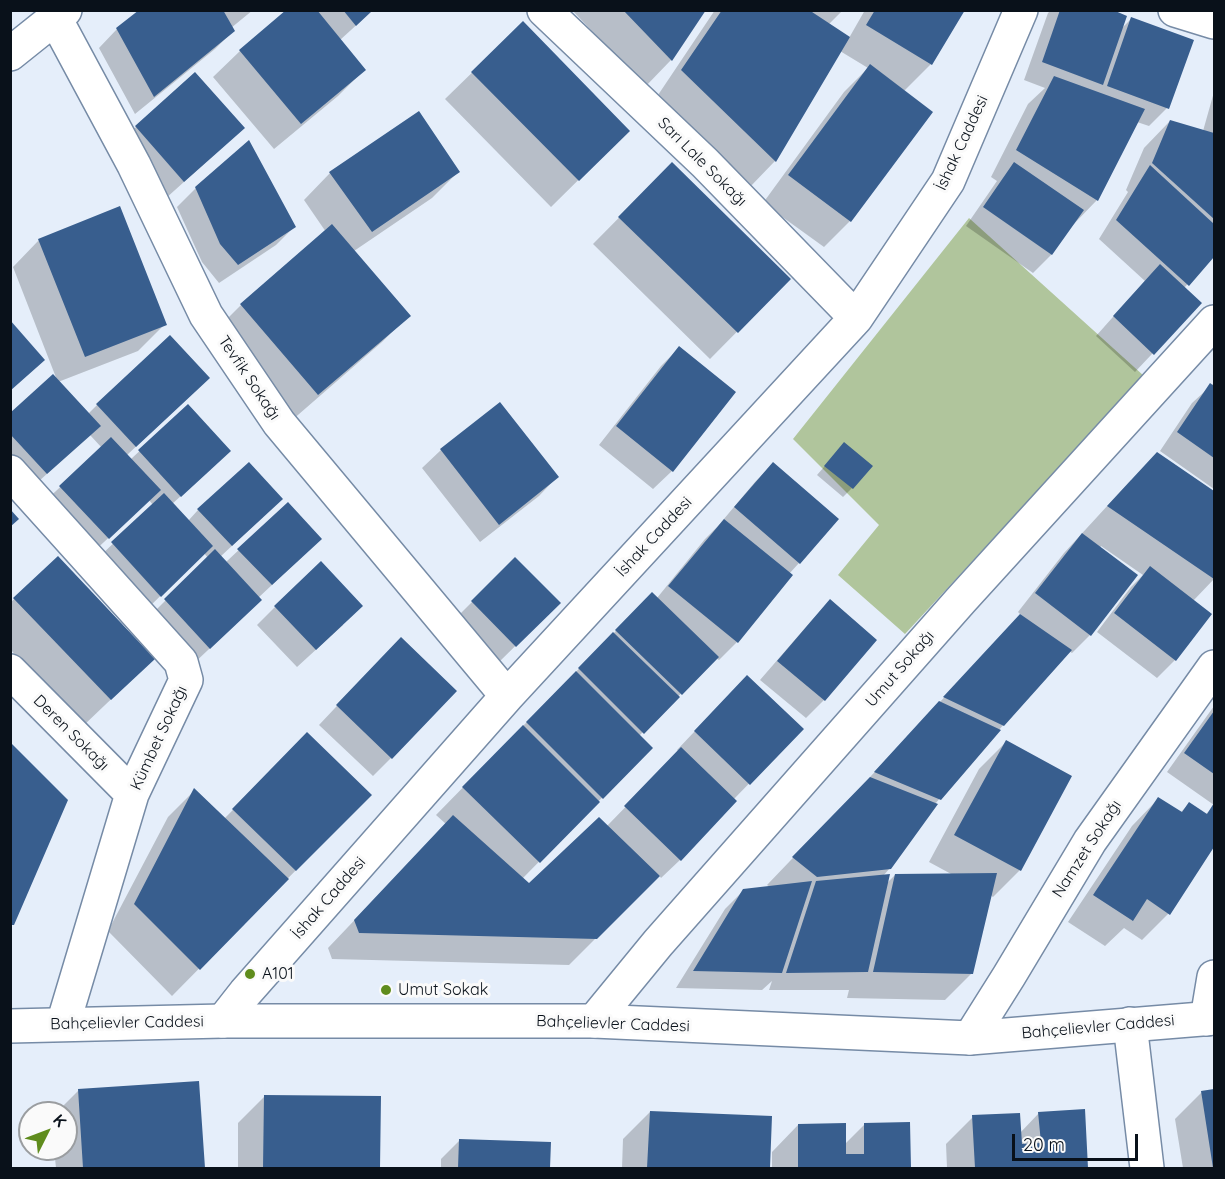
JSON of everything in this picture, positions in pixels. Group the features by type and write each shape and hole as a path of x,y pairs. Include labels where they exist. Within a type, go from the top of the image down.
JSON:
{"street":[{"name":"Sarı Lale Sokağı","path":"544,10 705,163 856,318"},
{"name":"İshak Caddesi","path":"222,1021 507,696 856,318 948,181 1021,10"},
{"path":"1175,10 1215,22"},
{"path":"10,54 60,14"},
{"name":"Tevfik Sokağı","path":"60,14 206,315 279,423 507,696"},
{"name":"Umut Sokağı","path":"594,1021 658,943 961,600 1215,322"},
{"name":"Kümbet Sokağı","path":"10,472 181,662 186,680 132,794 63,1024"},
{"name":"Namzet Sokağı","path":"970,1038 1010,976 1090,841 1215,667"},
{"name":"Deren Sokağı","path":"10,671 132,794"},
{"path":"1211,1018 1215,977"},
{"name":"Bahçelievler Caddesi","path":"10,1026 222,1021 594,1021 970,1038 1211,1018"},
{"path":"1130,1024 1147,1168"}],"green space":[{"path":"969,218 1144,376 905,634 838,575 879,525 793,439"}],"building":[{"path":"139,10 223,10 235,31 154,97 116,28"},
{"path":"286,10 317,10 366,70 301,124 239,50"},
{"path":"343,10 373,10 356,26"},
{"path":"623,10 706,10 672,61"},
{"path":"722,10 809,10 850,37 776,162 681,70"},
{"path":"875,10 965,10 932,65 866,25"},
{"path":"1060,10 1113,10 1127,16 1103,85 1042,62"},
{"path":"1131,17 1194,40 1169,109 1107,86"},
{"path":"523,21 630,131 579,181 471,72"},
{"path":"870,64 933,112 851,222 788,175"},
{"path":"195,72 245,128 184,182 135,126"},
{"path":"1054,76 1145,109 1098,201 1016,150"},
{"path":"419,111 460,172 372,232 329,172"},
{"path":"1170,120 1214,133 1214,219 1152,163"},
{"path":"249,140 296,227 238,265 220,244 195,187"},
{"path":"672,162 791,279 738,333 618,217"},
{"path":"1014,162 1084,210 1052,255 983,207"},
{"path":"1150,165 1214,224 1214,257 1189,286 1116,220"},
{"path":"120,206 167,325 85,357 38,239"},
{"path":"332,224 411,316 318,395 240,304"},
{"path":"1160,264 1202,303 1154,355 1113,316"},
{"path":"10,320 45,360 10,391"},
{"path":"170,335 210,378 136,447 96,404"},
{"path":"679,346 736,392 673,472 616,426"},
{"path":"53,374 101,426 47,474 10,434 10,413"},
{"path":"1210,383 1214,386 1214,458 1177,432"},
{"path":"500,402 559,477 499,525 440,449"},
{"path":"188,404 231,451 181,497 138,450"},
{"path":"111,437 161,490 109,539 59,486"},
{"path":"844,442 873,466 853,489 824,466"},
{"path":"1157,452 1214,491 1214,579 1107,506"},
{"path":"249,462 283,499 232,546 197,509"},
{"path":"773,462 839,519 800,564 734,507"},
{"path":"164,493 213,546 161,597 111,542"},
{"path":"288,502 322,539 272,585 237,549"},
{"path":"10,509 19,519 10,527"},
{"path":"724,519 793,575 738,643 668,586"},
{"path":"1082,533 1138,575 1091,636 1035,593"},
{"path":"215,549 262,600 210,649 164,599"},
{"path":"58,556 155,659 111,700 13,598"},
{"path":"515,557 561,603 516,647 471,601"},
{"path":"321,561 363,606 316,650 274,606"},
{"path":"1150,566 1212,614 1176,661 1114,613"},
{"path":"652,592 719,657 682,695 615,630"},
{"path":"830,599 877,640 825,701 777,661"},
{"path":"1020,614 1072,650 1004,726 943,697"},
{"path":"613,632 680,697 644,734 578,668"},
{"path":"401,637 457,691 392,759 336,705"},
{"path":"576,671 653,748 603,799 526,722"},
{"path":"747,675 804,729 750,785 694,731"},
{"path":"939,701 1001,730 941,800 874,772"},
{"path":"1214,711 1214,774 1184,753"},
{"path":"523,725 600,802 540,863 462,787"},
{"path":"307,732 372,795 296,871 232,809"},
{"path":"1006,740 1072,776 1021,871 954,835"},
{"path":"10,742 68,800 14,925 10,925"},
{"path":"681,747 737,801 681,861 624,806"},
{"path":"870,777 938,804 891,869 817,877 792,857"},
{"path":"194,788 289,879 200,970 134,904"},
{"path":"1158,797 1182,812 1189,802 1207,814 1214,803 1214,847 1170,915 1147,899 1133,921 1093,895"},
{"path":"453,815 529,883 599,817 660,876 597,939 359,933 354,920"},
{"path":"997,873 973,974 873,972 895,874"},
{"path":"890,874 868,972 786,973 816,881"},
{"path":"812,881 782,973 693,971 743,889"},
{"path":"199,1081 205,1168 83,1168 78,1089"},
{"path":"1214,1089 1214,1168 1213,1168 1201,1091"},
{"path":"264,1095 381,1096 380,1168 263,1168"},
{"path":"1085,1109 1088,1168 975,1168 972,1115 1020,1113 1022,1144 1041,1143 1038,1112"},
{"path":"650,1111 772,1116 770,1168 647,1168"},
{"path":"910,1122 911,1168 798,1168 798,1124 846,1123 846,1154 864,1154 864,1123"},
{"path":"459,1139 551,1142 550,1168 458,1168"}],"place":[{"name":"A101","path":"250,974"},
{"name":"Umut Sokak","path":"386,990"}]}
